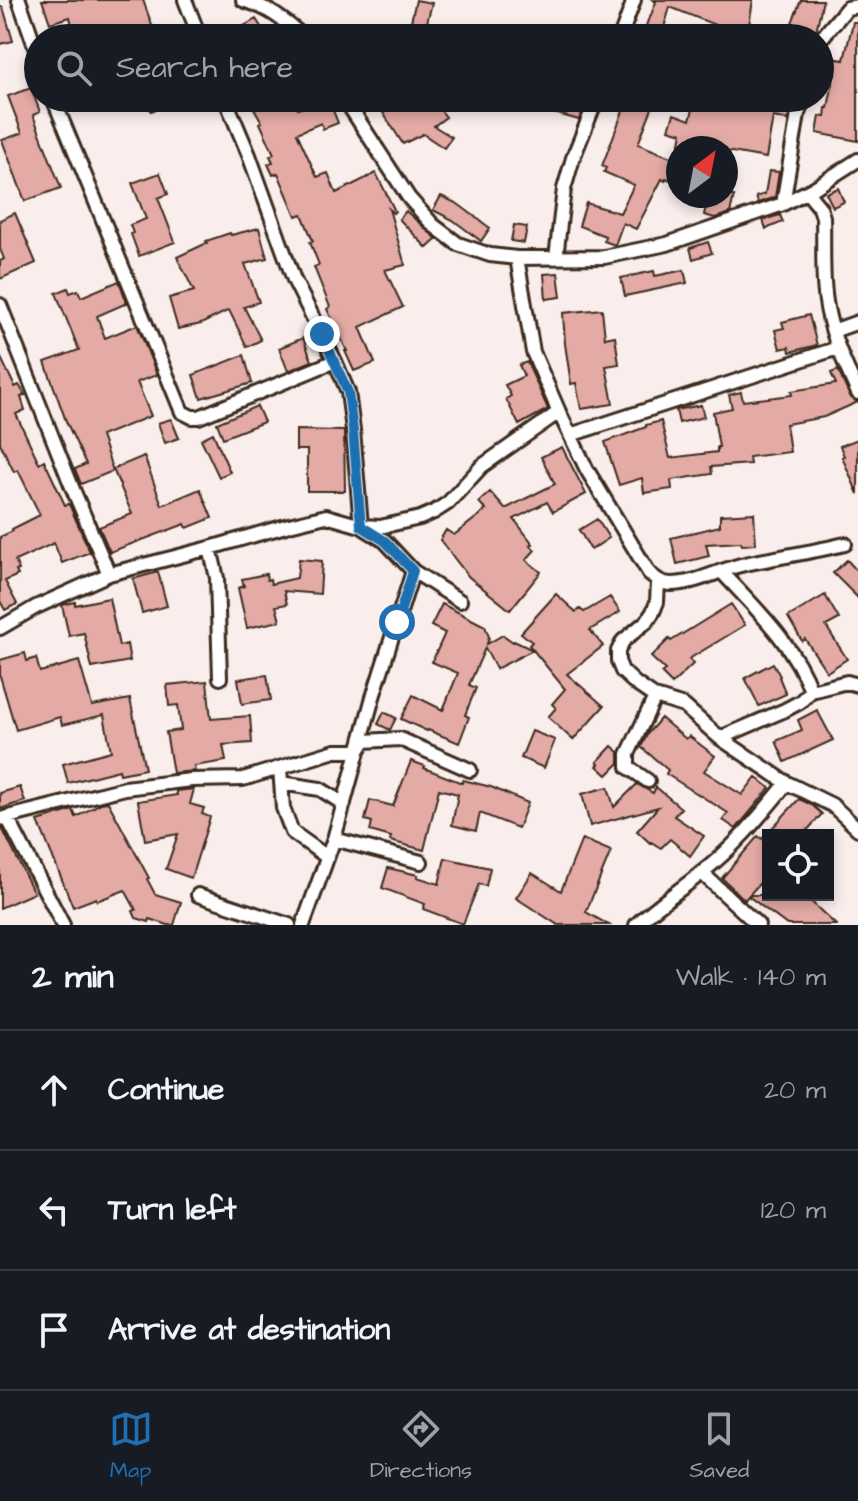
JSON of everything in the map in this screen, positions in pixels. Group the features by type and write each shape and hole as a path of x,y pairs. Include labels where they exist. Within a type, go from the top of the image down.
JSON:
{"street":[{"path":"19,0 27,24"},
{"path":"185,0 194,24"},
{"path":"243,0 257,4 288,24"},
{"path":"625,24 634,0"},
{"path":"834,24 847,8 858,6"},
{"path":"59,112 182,412 199,417 335,361"},
{"path":"231,112 294,280 348,392 361,526"},
{"path":"353,112 409,198 433,225 458,244 490,255 517,258 604,257 667,244 783,204 858,160"},
{"path":"556,258 564,189 591,112"},
{"path":"783,204 799,112"},
{"path":"807,192 823,217 828,315 838,348 858,393"},
{"path":"517,258 533,352 559,412 587,470 649,573 658,581 670,584 691,580 744,564 845,544"},
{"path":"0,305 109,574"},
{"path":"833,331 858,322"},
{"path":"570,435 838,348"},
{"path":"0,628 36,607 109,574 326,516 361,526 380,527 420,518 448,503 494,456 559,412"},
{"path":"361,526 385,541 413,571 460,601"},
{"path":"210,548 217,578 220,678"},
{"path":"303,925 334,839 413,571"},
{"path":"721,571 784,640 804,672 811,691"},
{"path":"658,581 653,612 623,641 618,651 622,671 655,697 684,706 720,738 787,783 832,805 858,829"},
{"path":"720,738 793,706 811,691 847,682 858,685"},
{"path":"648,781 628,767 628,754 655,697"},
{"path":"358,751 364,741 400,739 470,770"},
{"path":"63,925 4,818 125,788 191,780 243,779 335,751 358,751"},
{"path":"280,768 283,808 292,832 327,857"},
{"path":"281,783 320,789 344,804"},
{"path":"636,925 702,873 749,830 787,783"},
{"path":"334,839 421,862"},
{"path":"702,873 758,925"},
{"path":"198,895 289,925"}],"building":[{"path":"42,0 143,0 151,24 72,24 70,17 50,23"},
{"path":"416,0 432,3 427,24 410,24"},
{"path":"653,0 753,0 749,24 712,24 670,7 665,24 647,24 656,2"},
{"path":"801,0 823,0 818,24 792,24"},
{"path":"0,7 3,7 13,41 0,44"},
{"path":"853,22 858,22 858,141 817,133 820,116 834,112 834,58 844,60"},
{"path":"24,90 24,112 40,112 33,115 61,188 25,201 2,140 22,133 8,96"},
{"path":"256,112 334,112 338,123 323,129 321,123 297,133 317,177 328,173 336,193 376,173 395,211 393,213 389,209 405,265 385,270 403,307 360,327 375,363 354,371 327,309 330,307 314,267 319,265 310,242 313,241 302,214 296,216 278,173 273,175 268,164 273,162 270,156 274,154"},
{"path":"383,112 442,112 446,117 434,126 452,137 444,148 423,134 403,144"},
{"path":"550,112 582,112 579,120"},
{"path":"623,112 651,112 638,144 666,155 666,178 665,181 662,179 636,229 623,223 615,245 604,241 605,236 579,226 586,203 620,213 634,185 604,172 606,168 602,166"},
{"path":"692,112 790,112 788,120 773,117 766,158 738,153 738,136 681,136 682,133 669,129 674,114 690,120"},
{"path":"769,171 779,172 775,197 758,203 756,197 765,194"},
{"path":"160,173 168,194 158,198 175,242 139,256 130,225 146,219 132,183"},
{"path":"838,188 844,202 833,207 826,193"},
{"path":"441,196 458,204 490,228 481,241 453,220 433,210"},
{"path":"705,208 731,208 730,213 715,218 704,215"},
{"path":"406,211 437,239 427,248 399,219"},
{"path":"15,213 36,263 0,279 0,261 4,259 0,249 0,220"},
{"path":"780,215 783,222 766,229 763,220"},
{"path":"514,225 527,227 524,243 511,241"},
{"path":"259,228 267,258 245,264 259,302 244,307 261,340 247,347 229,310 201,324 178,329 169,298 194,291 177,257 206,241"},
{"path":"708,242 712,253 693,259 690,248"},
{"path":"684,270 687,283 625,296 621,278 654,271 655,276"},
{"path":"558,273 561,297 546,299 544,274"},
{"path":"119,281 127,303 97,316 105,338 137,325 157,375 137,382 151,416 101,436 113,471 81,484 75,469 86,464 66,421 45,362 79,350 56,293 68,288 70,293 78,290 81,297"},
{"path":"602,309 605,338 615,336 619,364 606,366 613,404 581,409 576,383 571,384 563,313"},
{"path":"809,315 817,345 790,352 789,347 780,349 775,330 784,328 782,322"},
{"path":"303,338 312,361 288,371 279,348"},
{"path":"244,355 252,383 201,398 193,375"},
{"path":"0,356 15,387 19,385 25,395 21,397 25,410 16,414 39,463 44,460 65,505 69,504 90,552 62,563 54,543 15,561 18,575 5,581 17,604 5,610 0,601 0,537 40,515 18,470 14,472 0,443"},
{"path":"527,362 548,409 519,425 506,399 511,396 505,385 524,376 519,365"},
{"path":"838,370 850,397 858,402 824,417 786,424 790,452 749,457 750,464 711,467 712,474 671,480 672,489 644,493 642,478 619,485 605,442 661,421 670,458 717,452 719,447 713,412 732,408 729,395 741,392 743,401 792,395 791,391 836,384 831,373"},
{"path":"701,405 704,417 679,423 676,410"},
{"path":"257,406 264,422 223,438 217,423"},
{"path":"171,419 179,438 165,443 158,423"},
{"path":"296,430 344,431 345,491 307,491 307,450 296,450"},
{"path":"213,433 230,472 219,477 201,439"},
{"path":"858,439 858,494 840,446"},
{"path":"562,447 586,494 553,512 547,502 514,519 535,550 526,560 541,572 510,610 469,577 440,540 446,530 454,535 486,510 479,502 490,492 505,509 555,484 541,457"},
{"path":"144,456 162,505 200,489 212,518 187,528 185,524 110,552 99,527 132,514 113,469"},
{"path":"754,513 756,544 706,544 709,556 677,564 671,538 720,526 720,515"},
{"path":"597,519 609,538 591,550 579,530"},
{"path":"299,559 322,561 320,594 284,591 287,604 276,606 280,621 247,628 238,588 244,586 242,579 266,574 271,584 297,578"},
{"path":"847,560 858,572 858,598 833,573"},
{"path":"158,572 167,606 142,613 133,579"},
{"path":"556,594 576,612 580,609 584,612 610,597 620,612 590,630 603,646 567,674 604,706 573,740 548,717 556,708 552,704 565,689 529,645 532,642 521,633"},
{"path":"825,595 839,619 826,626 847,659 827,672 805,639 802,641 788,617"},
{"path":"109,598 119,646 127,644 130,661 92,668 84,633 69,636 62,605"},
{"path":"442,604 485,626 489,637 487,644 503,635 533,650 496,669 485,648 469,685 476,688 465,715 469,717 459,743 401,719 413,695 443,710 458,673 432,662 445,633 431,626"},
{"path":"731,604 745,625 689,659 693,664 672,684 661,673 665,670 651,657 669,639 671,641"},
{"path":"25,653 27,661 36,658 40,672 79,661 92,706 130,699 145,769 120,774 119,770 68,783 63,764 111,751 104,715 62,725 60,717 16,730 0,676 0,660"},
{"path":"773,663 786,694 759,706 745,678"},
{"path":"267,675 271,700 242,704 238,679"},
{"path":"207,681 211,719 250,716 252,743 223,745 226,761 194,766 195,771 173,773 166,732 181,730 178,705 169,706 167,685"},
{"path":"817,710 833,740 785,762 776,741 802,730 798,720"},
{"path":"384,712 396,718 390,730 378,724"},
{"path":"661,718 686,739 689,736 715,756 704,771 742,795 756,777 770,788 736,829 723,820 728,813 666,774 668,770 641,747"},
{"path":"532,731 555,740 544,768 521,758"},
{"path":"612,746 619,752 619,763 607,775 597,766 597,762"},
{"path":"411,761 462,783 463,780 491,787 528,803 518,828 480,813 476,831 452,825 458,794 439,789 424,850 390,841 391,837 370,831 372,822 365,820 370,800 393,806"},
{"path":"637,784 653,793 656,787 681,808 674,816 704,836 690,856 670,839 661,848 637,831 658,807 590,826 582,794 608,787 614,807"},
{"path":"20,787 25,801 0,809 0,793"},
{"path":"194,789 190,804 204,808 202,814 210,817 191,878 166,869 178,834 145,840 138,801"},
{"path":"799,799 822,814 808,829 771,829"},
{"path":"108,802 155,894 181,902 174,925 136,918 133,911 136,910 125,890 73,907 38,821 73,810 76,817"},
{"path":"0,828 34,893 0,908"},
{"path":"758,836 762,839 762,881 749,895 762,895 762,901 810,901 836,925 787,925 748,896 745,900 722,878"},
{"path":"582,839 611,851 586,912 609,925 558,925 516,898 532,873 561,891"},
{"path":"445,858 490,868 486,886 479,884 463,924 423,909 425,904 382,888 388,868 439,884"}],"route":[{"path":"322,334 348,392 361,526 385,541 413,571 397,622"}]}
